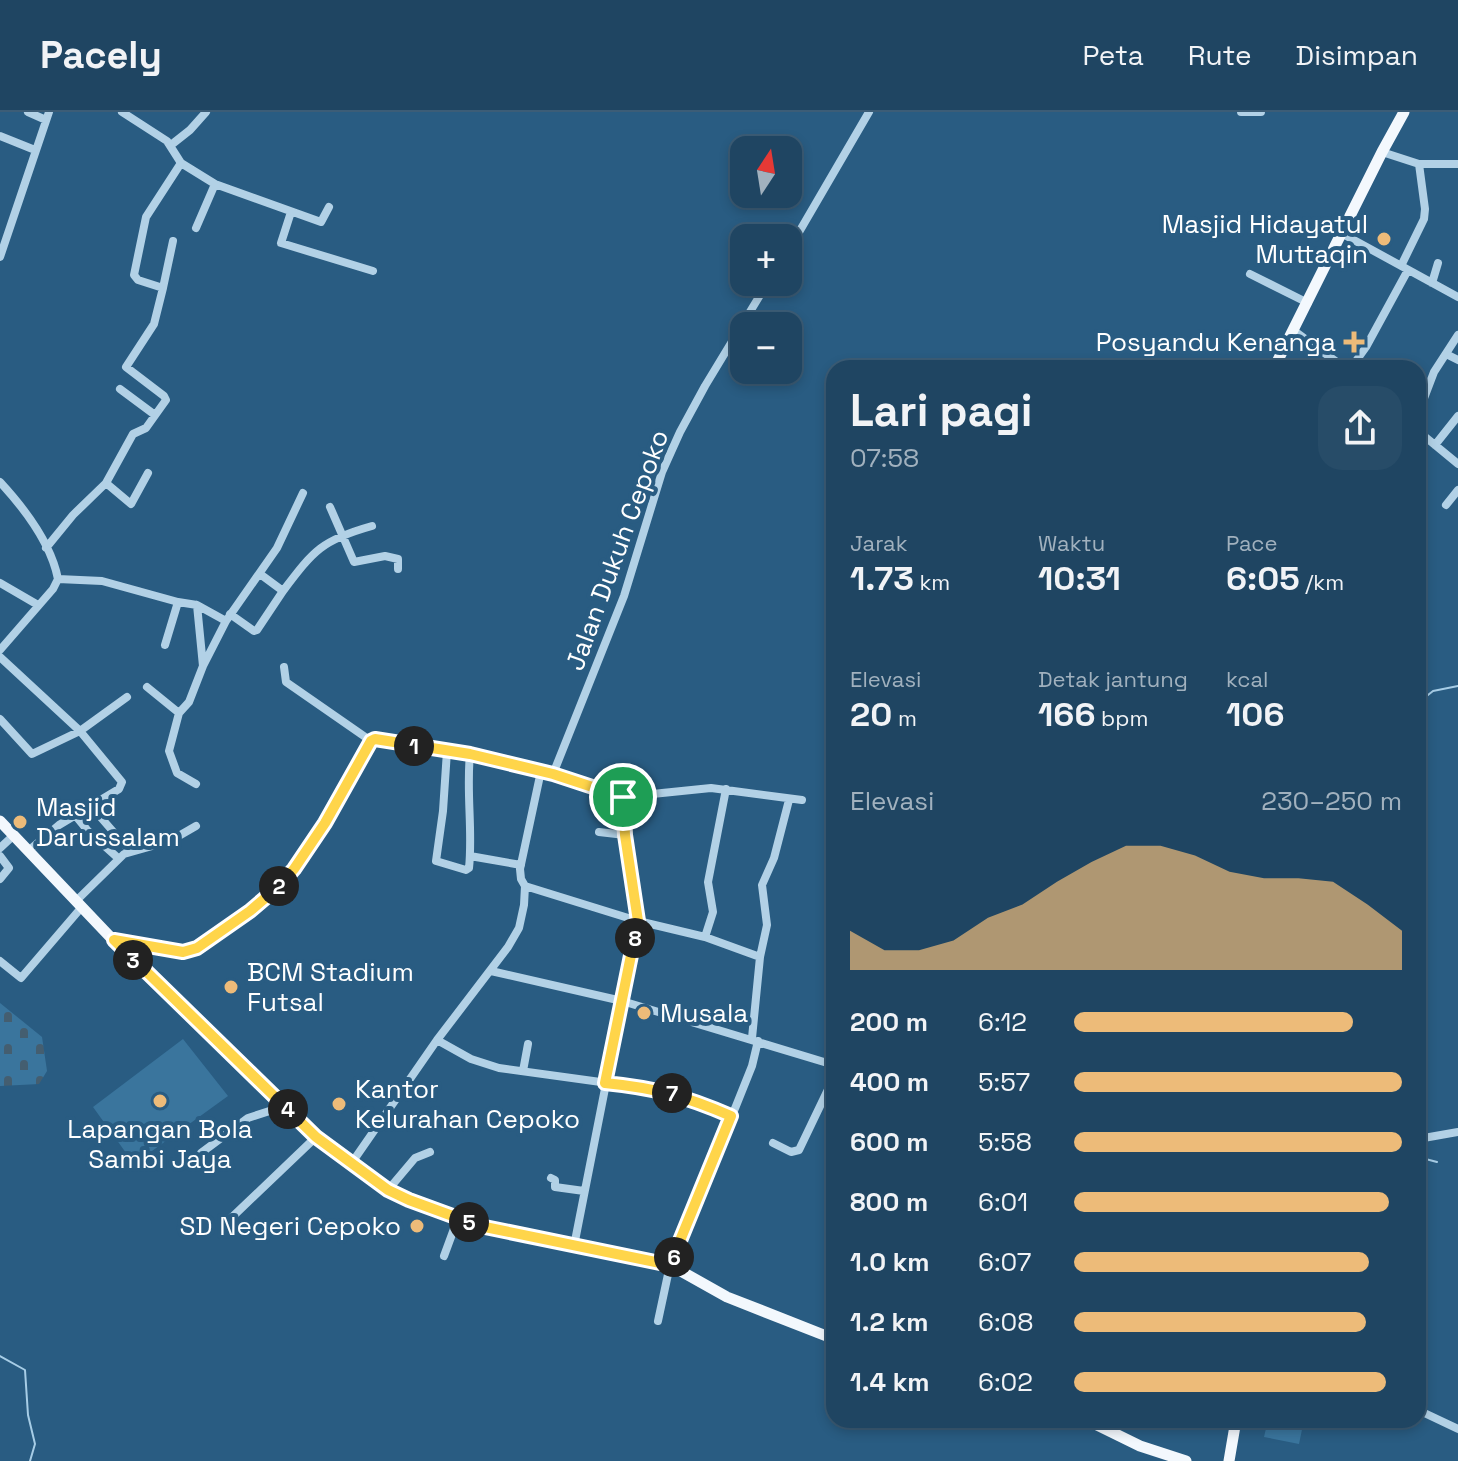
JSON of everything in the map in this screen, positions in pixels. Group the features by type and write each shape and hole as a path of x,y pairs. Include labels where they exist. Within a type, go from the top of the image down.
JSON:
{"main road":[{"path":"1278,360 1404,112"},
{"path":"0,821 78,904 114,940 131,948 316,1137 388,1190 458,1218 523,1236 670,1265 727,1297 826,1336"},
{"path":"1103,1428 1135,1444 1186,1461"},
{"path":"1229,1461 1235,1428"}],"street":[{"path":"0,257 48,116 28,112"},
{"path":"122,112 171,145 181,163 215,184 321,222 329,207"},
{"path":"171,145 206,112"},
{"path":"802,228 869,112"},
{"path":"1241,112 1261,112"},
{"path":"0,136 35,150"},
{"path":"1382,152 1419,164 1458,164"},
{"path":"163,288 138,280 134,275 146,217 181,163"},
{"path":"1355,360 1366,347 1424,219 1419,164"},
{"path":"196,228 215,184"},
{"path":"291,212 281,243 373,271"},
{"path":"1341,233 1458,297"},
{"path":"46,548 73,515 106,483 133,434 146,428 166,398 126,367 154,324 173,241"},
{"path":"1432,283 1438,263"},
{"path":"1250,274 1308,303"},
{"name":"Jalan Dukuh Cepoko","path":"553,774 624,596 668,458 705,386 760,296"},
{"path":"1293,330 1336,360"},
{"path":"1426,393 1434,372 1458,335"},
{"path":"1446,354 1458,360"},
{"path":"120,389 155,415"},
{"path":"1435,445 1458,416"},
{"path":"1426,438 1458,464"},
{"path":"106,483 131,504 148,473"},
{"path":"0,482 23,508 46,548 58,579"},
{"path":"1446,505 1458,490"},
{"path":"196,784 177,773 170,758 179,713 189,702 203,666 228,618 277,548 303,493"},
{"path":"330,507 354,562 391,557 398,559 398,569"},
{"path":"58,579 102,581 197,605 254,631 283,591 323,545 340,535 372,526"},
{"path":"260,574 283,591"},
{"path":"0,650 58,579"},
{"path":"0,583 38,605"},
{"path":"165,645 178,602"},
{"path":"197,605 203,666"},
{"path":"0,657 80,731 122,782 119,789 75,815 28,851"},
{"path":"284,667 286,682 371,741 383,740 470,754 553,774 623,797 726,789 802,800"},
{"path":"147,687 179,713"},
{"path":"166,701 167,689"},
{"path":"0,719 32,754 80,731 127,697"},
{"path":"131,948 183,952 197,948 277,888 325,823 371,741"},
{"path":"447,751 436,861 466,870 470,856 470,754"},
{"path":"351,1164 519,928 525,886 521,879 521,865 541,771"},
{"path":"705,937 713,912 708,882 726,789"},
{"path":"574,1246 638,921 625,835 623,797"},
{"path":"658,1321 670,1265 752,1066 760,957 767,925 762,885 774,858 789,800"},
{"path":"90,805 130,851"},
{"path":"75,815 118,858"},
{"path":"0,961 21,978 118,858 130,851 170,841 196,826"},
{"path":"599,832 625,835"},
{"path":"0,848 14,835"},
{"path":"0,856 9,868 0,879"},
{"path":"470,856 521,865"},
{"path":"525,886 638,921 705,937 760,957"},
{"path":"491,971 622,1001 826,1062"},
{"path":"437,1040 471,1059 499,1068 666,1091 691,1098 731,1116"},
{"path":"523,1071 528,1044"},
{"path":"773,1143 791,1152 799,1150 826,1094"},
{"path":"201,1153 248,1118 285,1106"},
{"path":"1426,1138 1458,1132"},
{"path":"227,1222 316,1137"},
{"path":"388,1190 415,1158 430,1152"},
{"path":"551,1178 557,1188 584,1191"},
{"path":"444,1256 458,1218"},
{"path":"1426,1414 1458,1429"}],"green space":[{"path":"0,1003 42,1037 47,1071 39,1084 0,1086"},
{"name":"Lapangan Bola Sambi Jaya","path":"183,1039 228,1096 134,1164 93,1107"},
{"path":"1266,1428 1302,1428 1299,1444 1264,1437"}],"waterway":[{"path":"1426,697 1433,691 1458,686"},
{"path":"1426,1159 1437,1162"},
{"path":"0,1356 25,1370 28,1415 35,1444 30,1461"}],"place":[{"name":"Masjid Hidayatul Muttaqin","path":"1384,239"},
{"name":"Posyandu Kenanga","path":"1354,342"},
{"name":"Masjid Darussalam","path":"20,822"},
{"name":"BCM Stadium Futsal","path":"231,987"},
{"name":"Musala","path":"644,1013"},
{"name":"Lapangan Bola Sambi Jaya","path":"160,1101"},
{"name":"Kantor Kelurahan Cepoko","path":"339,1104"},
{"name":"SD Negeri Cepoko","path":"417,1226"}],"route":[{"path":"375,739 470,754 553,774 623,797 625,835 638,921 605,1083 666,1091 691,1098 731,1116 670,1265 480,1226 388,1190 316,1137 114,940 183,952 197,948 250,911 294,869 375,739"}]}
